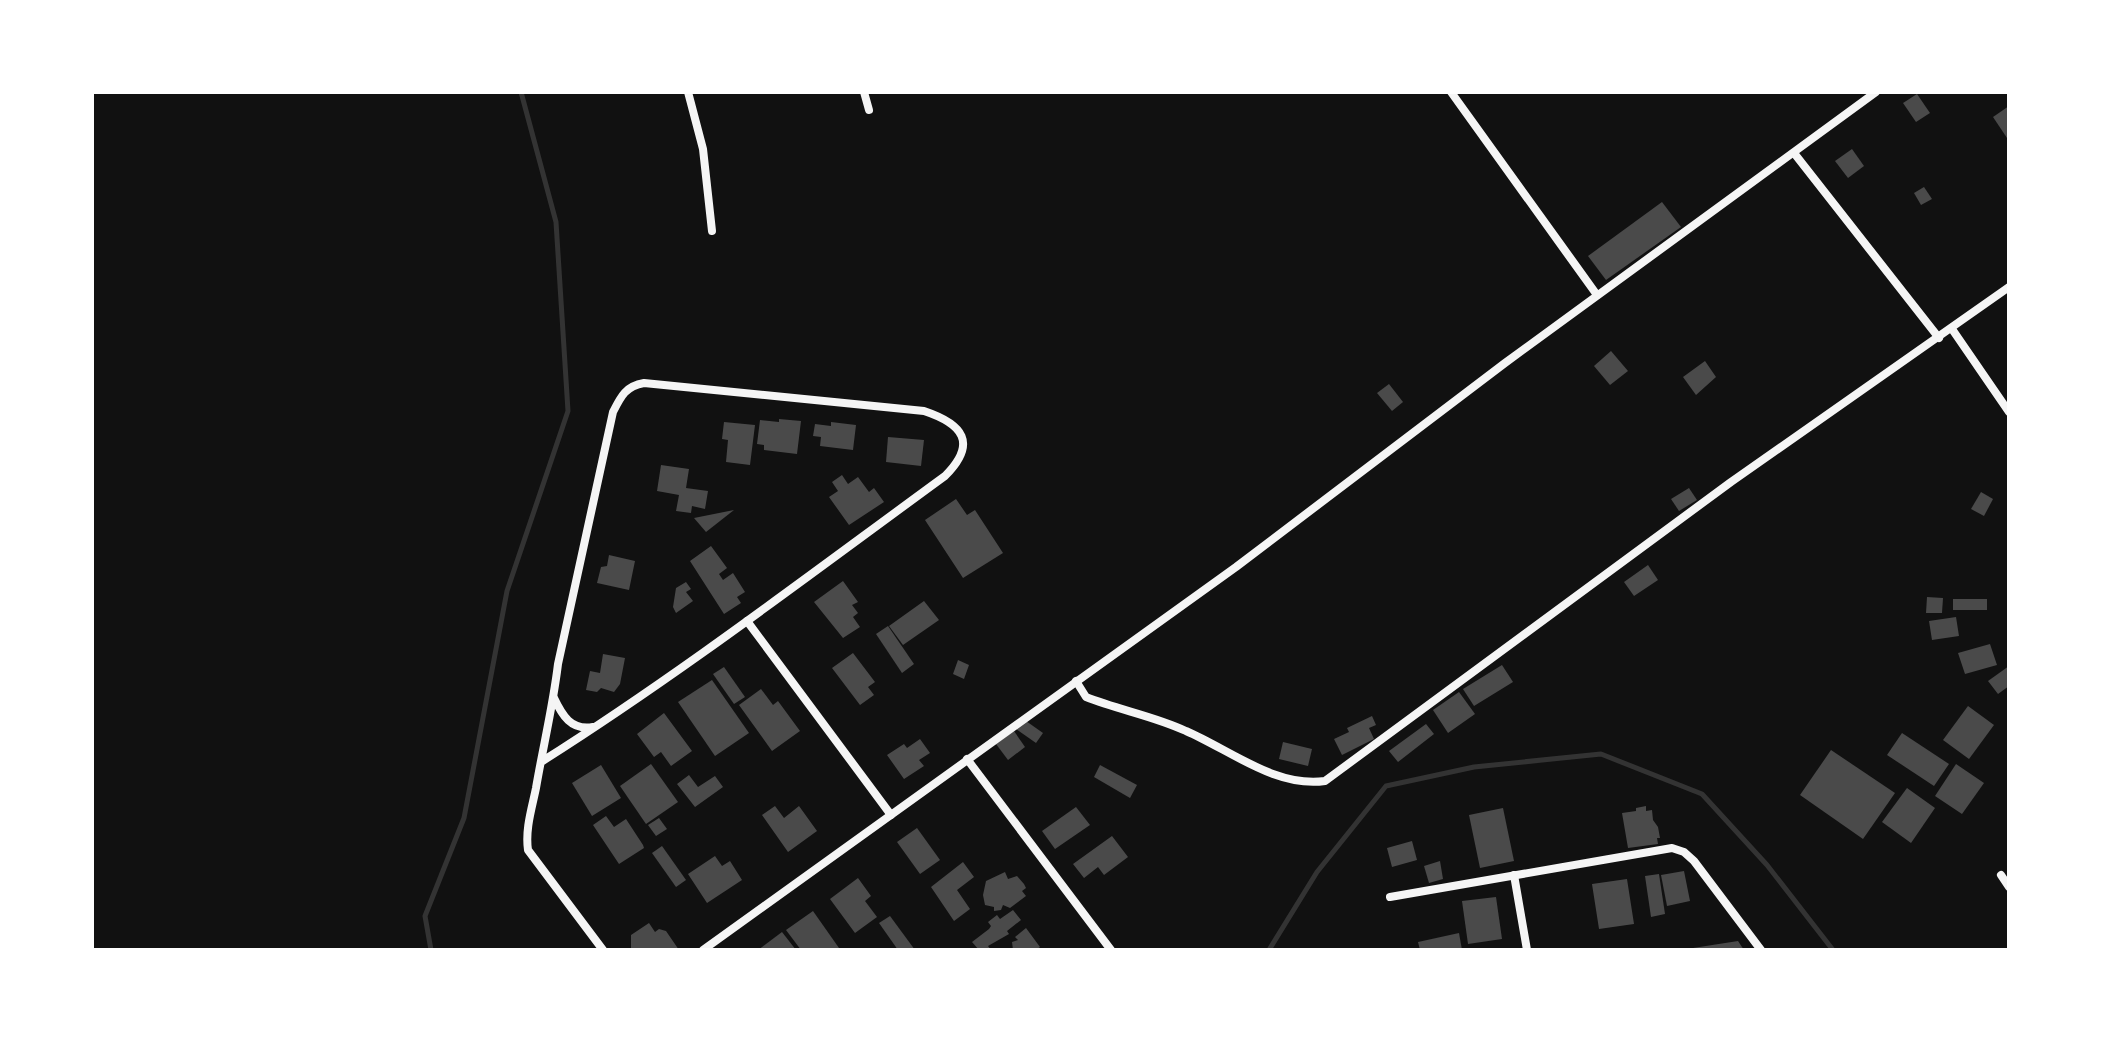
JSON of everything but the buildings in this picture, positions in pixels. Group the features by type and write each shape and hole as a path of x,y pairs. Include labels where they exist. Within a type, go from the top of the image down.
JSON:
{"street":[{"path":"688,92 703,149 712,231"},
{"path":"864,92 869,110"},
{"path":"1451,92 1597,295"},
{"path":"703,950 1236,567 1597,295 1876,92"},
{"path":"1794,153 1939,338"},
{"path":"1076,681 1086,697 1186,731 1281,778 1301,782 1325,781 1731,482 2009,287"},
{"path":"1952,329 2009,412"},
{"path":"541,762 598,726 747,621 945,476 961,458 963,449 962,436 956,426 924,411 644,383 626,390 613,412 558,664 528,828 528,850 603,950"},
{"path":"747,621 891,815"},
{"path":"554,698 560,712 570,723 583,728 598,726"},
{"path":"967,759 1111,950"},
{"path":"1390,897 1672,848 1684,852 1694,861 1761,950"},
{"path":"1514,875 1527,950"},
{"path":"2001,875 2009,887"}],"waterway":[{"path":"431,950 425,916 464,818 507,591 568,411 556,222 521,92"},
{"path":"1269,950 1317,872 1386,786 1474,767 1601,754 1702,794 1767,865 1833,950"}]}
